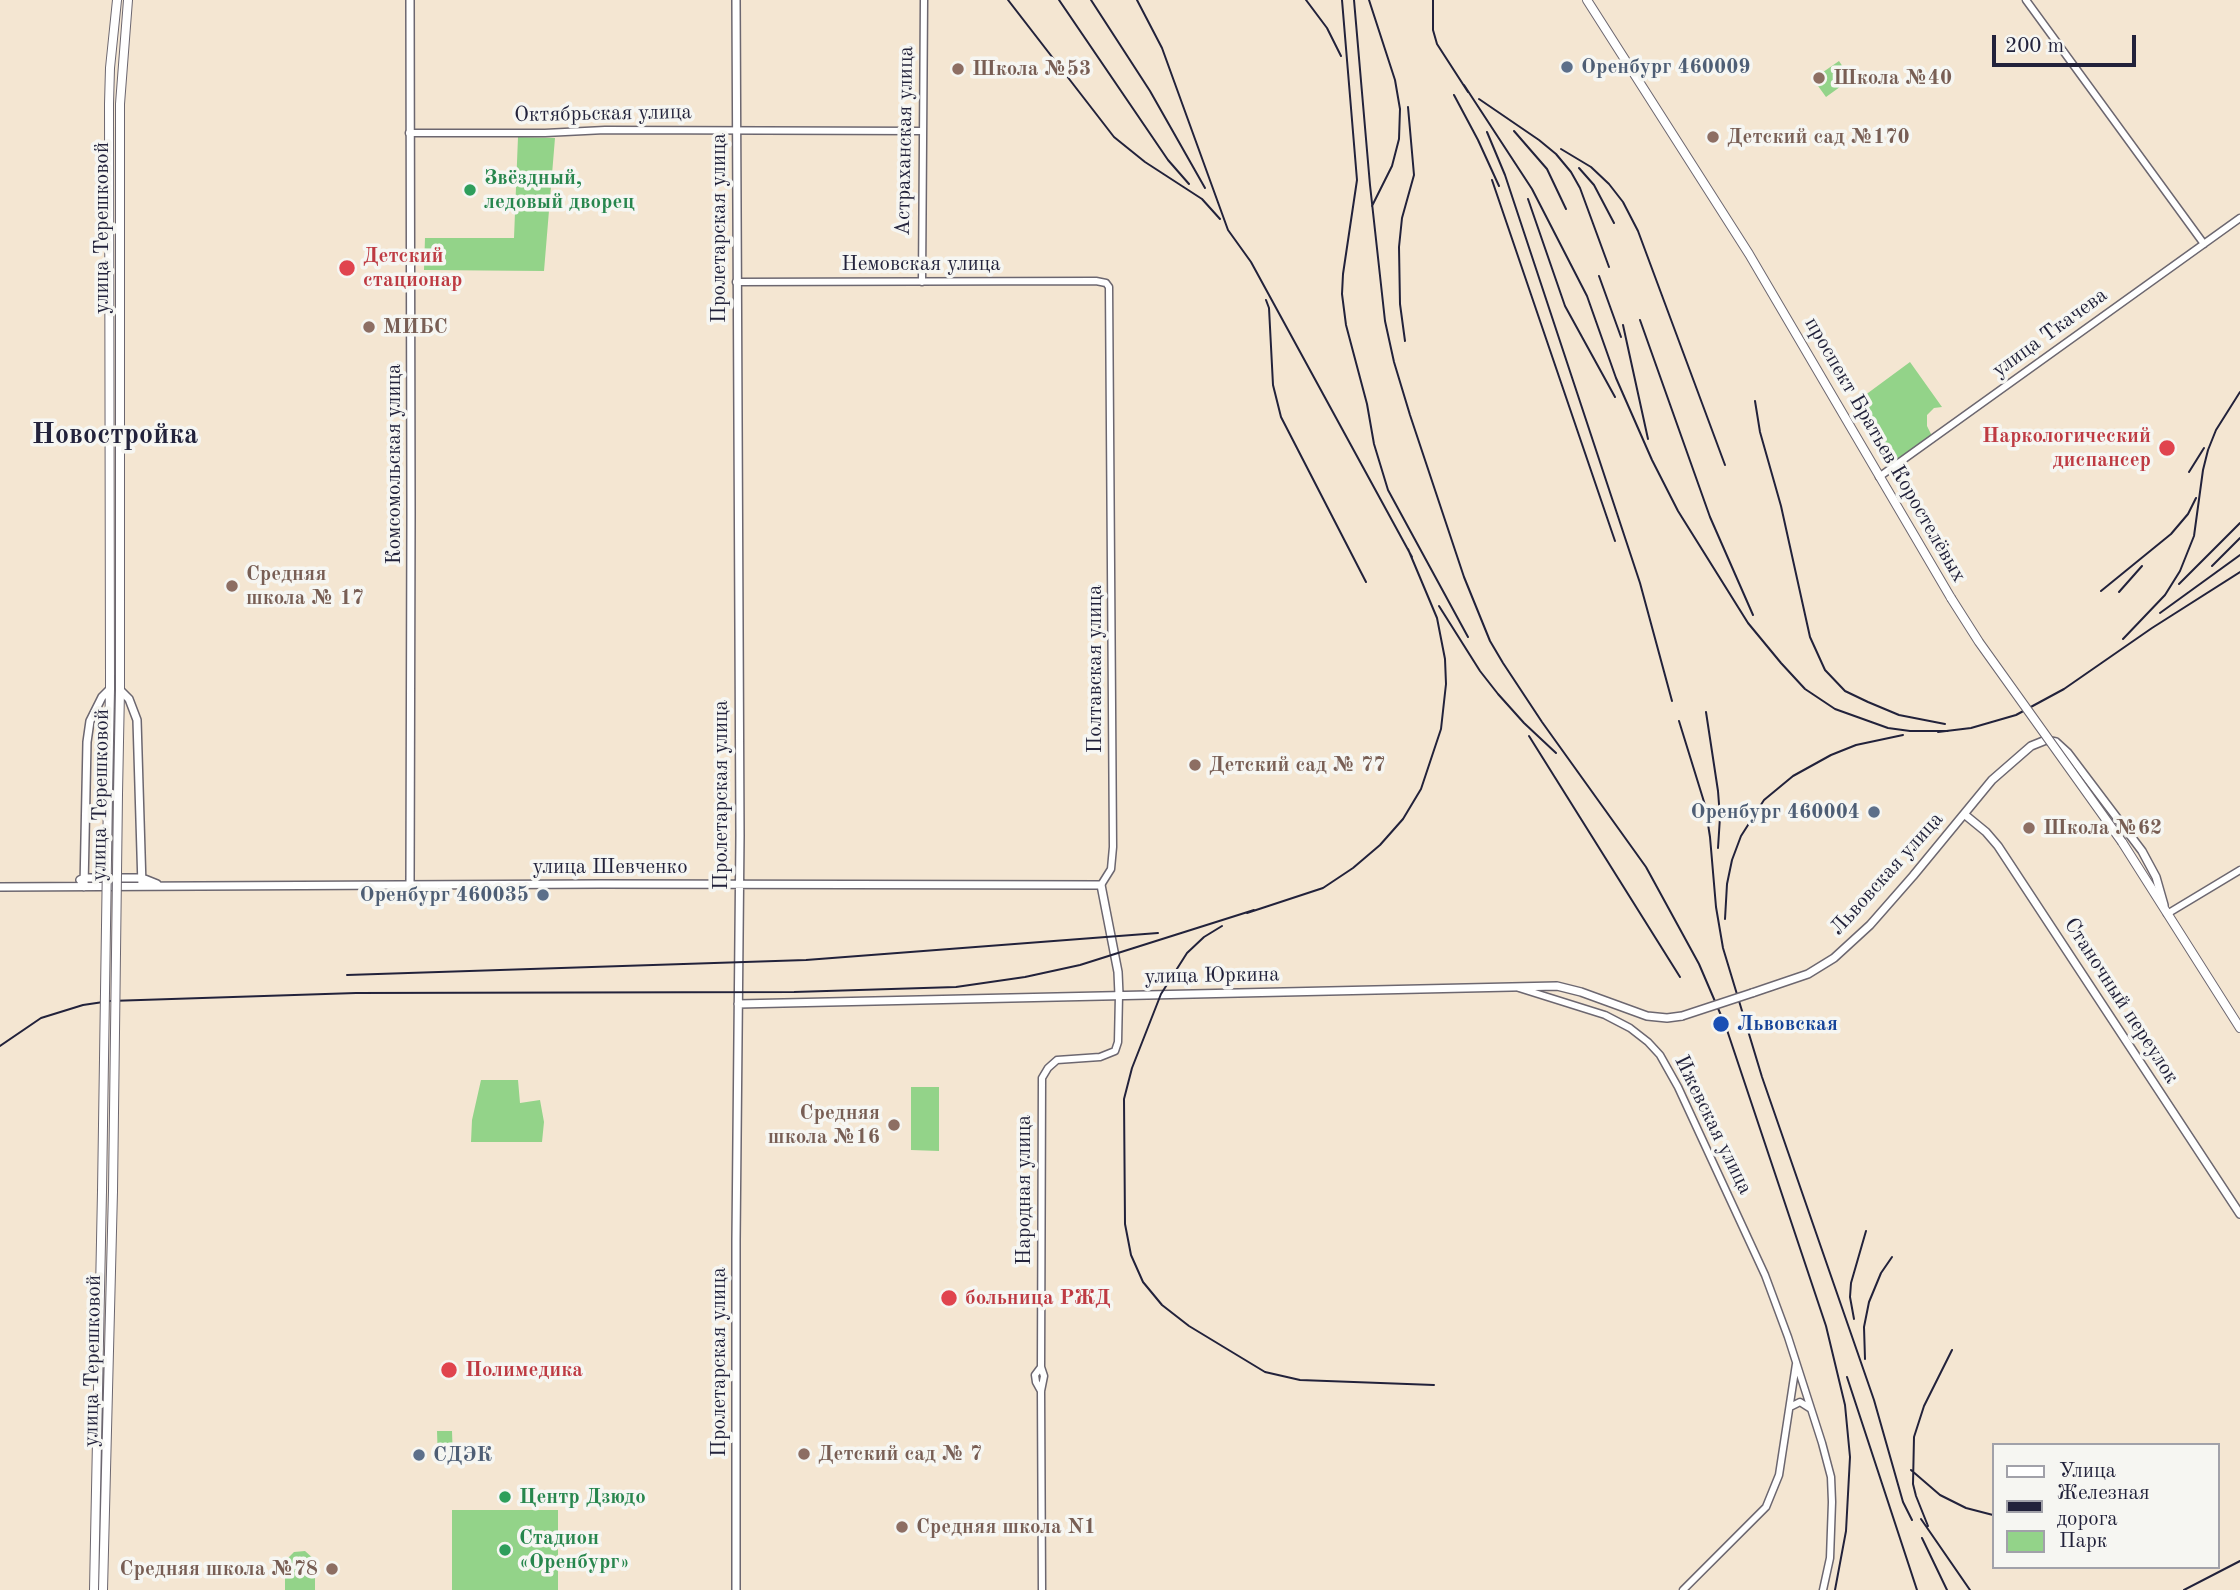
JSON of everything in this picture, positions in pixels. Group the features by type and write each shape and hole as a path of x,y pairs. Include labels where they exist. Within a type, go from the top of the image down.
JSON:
{"main road":[{"name":"улица Терешковой","path":"94,1590 110,690 110,68 117,0"},
{"name":"улица Терешковой","path":"103,1590 112,1301 120,690 120,104 128,0"},
{"name":"Комсомольская улица","path":"410,0 410,886"},
{"name":"Пролетарская улица","path":"736,0 739,884 736,1590"},
{"name":"проспект Братьев Коростелёвых","path":"1587,0 1749,254 1951,598 1979,642 2122,842 2240,1028"},
{"path":"84,883 87,743 90,721 102,697 110,690"},
{"path":"120,690 129,699 137,720 142,882"},
{"name":"Львовская улица","path":"1682,1016 1818,970 1835,958 1875,918 1992,780 2015,758 2040,741 2056,742"},
{"name":"проспект Братьев Коростелёвых","path":"2056,742 2072,757 2142,851 2157,877 2166,911"},
{"name":"Станочный переулок","path":"1964,814 1998,846 2240,1214"},
{"path":"2149,884 2157,877"},
{"name":"улица Шевченко","path":"0,887 67,887 84,883 142,882 161,886 1101,885"},
{"path":"1101,885 1118,972 1119,995"},
{"name":"улица Юркина","path":"738,1004 1557,986 1573,989 1647,1016 1682,1016"}],"street":[{"name":"Астраханская улица","path":"922,282 924,0"},
{"path":"2026,0 2204,244"},
{"name":"Октябрьская улица","path":"409,133 923,131"},
{"name":"улица Ткачева","path":"1879,477 2240,218"},
{"name":"Немовская улица","path":"736,282 1106,282"},
{"name":"Полтавская улица","path":"1101,885 1111,869 1113,839 1111,358 1110,292 1106,282"},
{"path":"2166,911 2240,870"},
{"name":"Ижевская улица","path":"1514,987 1605,1015 1630,1028 1648,1042 1668,1067 1765,1275 1812,1410 1831,1485 1830,1558 1823,1590"},
{"path":"1567,1004 1566,992 1573,989"},
{"name":"Народная улица","path":"1042,1590 1042,1078 1057,1060 1100,1057 1115,1051 1118,1042 1119,995"},
{"path":"1683,1590 1766,1507 1779,1475 1796,1363"},
{"path":"1790,1408 1800,1402 1812,1410"}],"green space":[{"path":"1839,61 1851,79 1826,97 1813,79"},
{"path":"518,137 555,138 544,271 424,270 425,238 514,238"},
{"path":"1910,362 1942,407 1934,408 1927,415 1927,426 1932,436 1895,463 1886,461 1853,404"},
{"path":"481,1080 518,1080 520,1103 540,1100 544,1122 542,1142 471,1142 472,1120"},
{"path":"911,1087 939,1087 939,1151 911,1150"},
{"path":"437,1431 452,1431 453,1461 438,1461"},
{"name":"Стадион «Оренбург»","path":"452,1510 558,1510 558,1590 452,1590"},
{"path":"305,1551 315,1560 315,1590 285,1590 285,1561 294,1552"}],"railway":[{"path":"1008,0 1114,137 1145,162 1202,199 1220,219"},
{"path":"1059,0 1168,160 1189,184"},
{"path":"1091,0 1150,91 1205,188"},
{"path":"1137,0 1162,48 1228,230 1251,262 1412,557"},
{"path":"1306,0 1327,28 1341,56"},
{"path":"1342,0 1357,180 1343,274 1342,294 1346,325 1367,404 1374,444 1388,490 1468,637"},
{"path":"1354,0 1385,321 1410,415 1464,577 1490,641 1503,663 1646,867 1699,964 1726,1027 1826,1326 1845,1405 1850,1457 1846,1531 1835,1590"},
{"path":"1369,0 1395,80 1400,109 1399,139 1392,166 1372,206"},
{"path":"1433,0 1433,30 1437,44 1468,92"},
{"path":"1464,85 1532,189 1587,296 1616,378 1652,460 1678,511 1748,623 1805,689 1835,709 1888,728 1948,731"},
{"path":"1454,95 1499,186"},
{"path":"1479,99 1539,140 1556,154 1571,172 1580,188 1609,267"},
{"path":"1405,341 1400,304 1399,247 1402,218 1414,175 1408,107"},
{"path":"1514,131 1547,169 1566,209"},
{"path":"1487,132 1505,175 1640,583 1672,701"},
{"path":"1561,149 1591,167 1623,202 1638,231 1725,465"},
{"path":"1579,168 1594,185 1614,223"},
{"path":"1492,180 1615,541"},
{"path":"1528,199 1565,306 1615,397"},
{"path":"1599,276 1621,337"},
{"path":"1266,300 1269,308 1273,385 1281,417 1366,582"},
{"path":"1640,320 1710,517 1753,615"},
{"path":"1623,325 1648,439"},
{"path":"2123,639 2165,595 2180,571 2194,536 2208,450 2216,430 2240,392"},
{"path":"1755,401 1760,432 1781,506 1810,637 1825,670 1845,691 1868,702 1899,715 1945,724"},
{"path":"2189,472 2204,448"},
{"path":"2101,591 2171,534 2188,514 2196,498"},
{"path":"2179,584 2240,523"},
{"path":"2212,566 2240,538"},
{"path":"1247,913 1323,888 1353,868 1380,845 1403,819 1421,789 1441,729 1446,684 1445,659 1437,618 1408,549"},
{"path":"2160,613 2240,555"},
{"path":"2119,592 2142,566"},
{"path":"1938,732 1971,728 2016,715 2064,689 2240,572"},
{"path":"1439,606 1480,671 1498,694 1556,753"},
{"path":"1706,712 1718,791 1718,848"},
{"path":"1679,721 1705,805 1723,948 1762,1077 1874,1400 1903,1502 1912,1520"},
{"path":"1725,919 1727,884 1732,860 1741,836 1764,800 1793,776 1831,755 1856,745 1903,735"},
{"path":"1529,736 1680,977"},
{"path":"0,1046 41,1018 83,1005 110,1001 356,993 794,992 956,987 1025,977 1080,965 1254,910"},
{"path":"1222,926 1204,937 1187,953 1161,994 1132,1068 1124,1099 1125,1224 1131,1255 1143,1282 1162,1305 1189,1326 1265,1372 1300,1380 1434,1385"},
{"path":"347,975 806,960 1158,933"},
{"path":"1854,1319 1850,1297 1851,1283 1866,1231"},
{"path":"1865,1359 1864,1327 1869,1302 1881,1273 1892,1257"},
{"path":"1928,1526 1913,1484 1914,1437 1924,1406 1952,1350"},
{"path":"1847,1377 1917,1590"},
{"path":"1911,1470 1940,1495 1966,1508 1992,1515"},
{"path":"1921,1519 1970,1590"},
{"path":"1922,1538 1947,1590"},
{"path":"2184,1590 2240,1561"}],"place":[{"name":"Оренбург 460009","path":"1567,67"},
{"name":"Школа №53","path":"958,69"},
{"name":"Школа №40","path":"1819,78"},
{"name":"Детский сад №170","path":"1713,137"},
{"name":"Звёздный, ледовый дворец","path":"470,190"},
{"name":"Детский стационар","path":"347,268"},
{"name":"МИБС","path":"369,327"},
{"name":"Наркологический диспансер","path":"2167,448"},
{"name":"Средняя школа № 17","path":"232,586"},
{"name":"Детский сад № 77","path":"1195,765"},
{"name":"Оренбург 460004","path":"1874,812"},
{"name":"Школа №62","path":"2029,828"},
{"name":"Оренбург 460035","path":"543,895"},
{"name":"Львовская","path":"1721,1024"},
{"name":"Средняя школа №16","path":"894,1125"},
{"name":"больница РЖД","path":"949,1298"},
{"name":"Полимедика","path":"449,1370"},
{"name":"Детский сад № 7","path":"804,1454"},
{"name":"СДЭК","path":"419,1455"},
{"name":"Центр Дзюдо","path":"505,1497"},
{"name":"Средняя школа N1","path":"902,1527"},
{"name":"Стадион «Оренбург»","path":"505,1550"},
{"name":"Средняя школа №78","path":"332,1569"}],"district":[{"name":"Новостройка","path":"115,436"}]}
